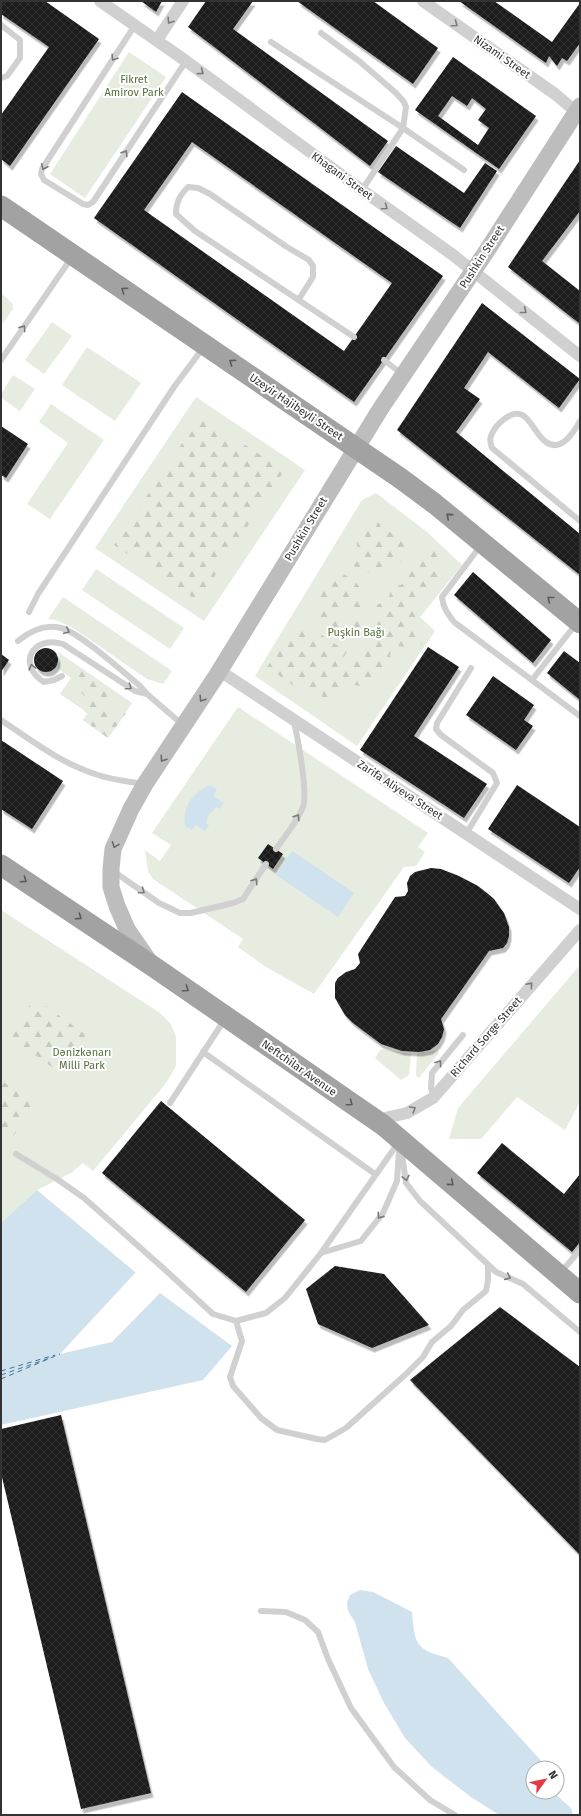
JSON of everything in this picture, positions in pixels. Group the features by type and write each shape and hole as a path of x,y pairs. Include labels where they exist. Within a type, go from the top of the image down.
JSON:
{"highway":[{"name":"Uzeyir Hajibeyli Street","path":"5,211 73,255 356,447 435,504 579,622"},
{"name":"Neftchilar Avenue","path":"1,865 154,967 376,1120 580,1293"}],"main road":[{"name":"Pushkin Street","path":"154,967 131,935 117,906 111,887 110,869 113,848 131,809 145,784 185,727 220,671 356,447 403,374 579,111"}],"street":[{"name":"Khagani Street","path":"100,1 186,60 473,271 580,356"},
{"path":"157,40 183,1"},
{"name":"Nizami Street","path":"423,1 579,111"},
{"name":"Zarifa Aliyeva Street","path":"220,671 580,909"},
{"name":"Richard Sorge Street","path":"376,1120 407,1113 434,1097 580,930"}],"lane":[{"path":"1,25 20,40 20,58 7,76 1,78"},
{"path":"135,25 42,169 41,174 44,180 83,204 88,205 92,202 186,60"},
{"path":"321,33 359,61 396,93 404,102 406,107 403,128 362,190"},
{"path":"271,42 403,128 464,170"},
{"path":"299,300 313,277 313,266 309,260 287,247 210,194 198,188 188,187 180,195 176,205 176,214 195,231 299,300 354,336"},
{"path":"1,360 73,255"},
{"path":"29,612 38,594 174,388 205,344"},
{"path":"384,360 403,374"},
{"path":"580,421 574,432 564,442 554,445 546,442 524,417 517,414 507,416 491,436 490,441 492,448 580,521"},
{"path":"482,543 442,597 443,606 454,622 580,716"},
{"path":"532,680 579,622"},
{"path":"18,641 29,632 47,627 61,628 77,635 140,686 146,694 185,727"},
{"path":"62,676 54,680 44,682 34,676 30,667 30,657 33,650 40,644 53,641 63,644 135,691 146,694"},
{"path":"466,834 497,782 496,776 441,735 436,729 437,723 471,668"},
{"path":"1,720 50,753 73,766 98,775 145,784"},
{"path":"276,849 300,813 304,803 300,749 294,720"},
{"path":"110,869 159,903 180,913 191,913 233,903 242,898 266,864"},
{"path":"170,1103 226,1017"},
{"path":"434,1097 431,1088 432,1073 463,1035"},
{"path":"203,1052 375,1174"},
{"path":"16,1154 57,1179 84,1198 162,1266 213,1314 236,1321 266,1313 285,1298 321,1253 400,1140"},
{"path":"321,1253 362,1241 383,1213 397,1181 400,1140"},
{"path":"400,1140 406,1183 420,1201 496,1272 523,1284 580,1332"},
{"path":"559,1275 580,1250"},
{"path":"236,1321 242,1341 230,1377 233,1386 261,1418 277,1430 317,1440 325,1440 346,1428 405,1375 423,1357 432,1342 451,1326 463,1310 486,1291 488,1264"},
{"path":"262,1611 286,1612 305,1620 318,1632 328,1659 350,1708 394,1767 430,1800 455,1815"}],"green space":[{"name":"Fikret Amirov Park","path":"129,52 166,77 85,198 50,174"},
{"path":"1,293 13,304 13,309 1,326"},
{"path":"52,322 72,336 44,374 25,360"},
{"path":"87,347 141,383 115,421 62,385"},
{"path":"13,375 35,389 20,411 1,398 1,394"},
{"path":"196,397 305,470 204,621 95,548"},
{"path":"51,404 104,440 50,519 27,504 68,443 39,422"},
{"path":"201,415 284,471 198,601 114,545"},
{"name":"Puşkin Bağı","path":"376,493 426,531 462,565 420,617 435,631 357,746 255,676 362,500"},
{"path":"373,521 379,523 383,531 390,532 397,537 408,536 410,538 409,544 403,553 401,562 389,572 370,573 355,567 349,560 350,553 357,547 357,538 360,530 365,524"},
{"path":"434,550 439,552 442,558 437,569 440,583 426,600 420,601 418,605 419,609 415,616 415,623 423,635 422,644 415,649 394,645 391,648 389,666 377,679 377,684 375,687 368,691 361,686 353,685 329,701 323,700 323,691 339,666 347,659 364,655 366,648 361,643 359,638 366,626 373,619 377,605 388,599 393,586 401,585 409,577 409,572 412,566 423,561"},
{"path":"331,567 353,580 362,593 363,600 360,609 343,607 338,612 344,619 356,616 362,618 362,622 350,643 318,622 316,617 320,609 318,595 326,584"},
{"path":"96,569 184,628 170,649 82,590"},
{"path":"63,597 172,671 163,684 147,679 73,628 56,620 48,619"},
{"path":"300,620 347,652 314,700 267,667"},
{"path":"58,652 132,703 108,738 83,720 88,713 60,694 71,678 57,668 60,661"},
{"path":"84,670 120,695 108,702 107,706 110,711 120,710 126,713 108,738 83,720 88,714 83,710 87,707 87,699 76,683 75,675"},
{"path":"238,707 428,833 418,847 425,852 416,866 404,867 314,994 266,967 238,947 243,939 153,879 148,871 145,850 160,861 171,845 152,833"},
{"name":"Dənizkənarı Milli Park","path":"1,910 160,1013 171,1024 176,1037 176,1066 166,1083 93,1171 83,1163 71,1173 37,1190 1,1223"},
{"path":"580,965 580,1102 565,1130 517,1097 481,1139 449,1139 458,1108"},
{"path":"35,998 86,1035 59,1072 8,1036"},
{"path":"381,1049 411,1054 409,1075 401,1080 375,1058"},
{"path":"438,1050 439,1053 419,1078 416,1076 417,1053"},
{"path":"1,1080 35,1105 10,1141 1,1135"}],"water":[{"path":"210,785 217,789 213,796 224,803 220,809 217,807 209,814 206,823 209,825 205,831 196,825 192,830 185,826 185,813 187,807 198,792"},
{"path":"292,851 354,893 338,917 276,875"},
{"path":"37,1190 160,1293 232,1346 203,1380 1,1425 1,1223"},
{"path":"360,1590 373,1592 412,1612 414,1632 419,1644 429,1652 448,1658 540,1760 525,1760 525,1800 562,1800 571,1808 573,1815 499,1815 471,1797 432,1767 405,1738 384,1703 368,1669 355,1622 348,1611 347,1603 350,1595"}],"pier":[{"path":"136,1272 160,1293 112,1342 60,1354"}],"building":[{"path":"1,1 45,1 99,39 10,166 1,159 1,115 49,47 1,14"},
{"path":"141,1 162,1 156,12"},
{"path":"206,1 253,1 233,29 388,141 370,166 188,27"},
{"path":"297,1 373,1 438,48 413,84"},
{"path":"459,1 494,1 552,42 580,3 580,43 567,61 562,58 557,66 549,56 546,63"},
{"path":"453,57 536,116 499,169 415,110","holes":["452,96 467,106 472,98 486,109 478,120 489,128 478,145 438,116"]},
{"path":"182,92 443,276 354,402 94,218","holes":["192,142 392,283 344,351 144,210"]},
{"path":"396,146 464,193 485,163 497,171 460,228 378,172"},
{"path":"580,160 580,211 542,261 580,291 580,324 508,267"},
{"path":"482,303 580,379 559,408 488,352 464,388 480,399 456,432 580,534 580,575 397,430"},
{"path":"1,426 28,444 6,478 1,475"},
{"path":"473,572 551,640 533,663 454,595"},
{"path":"428,647 459,667 414,736 487,784 464,818 360,750"},
{"path":"46,648 51,649 57,655 57,665 51,671 46,672 41,671 35,665 34,660 35,655 41,649"},
{"path":"564,651 580,663 580,700 547,673"},
{"path":"1,654 9,660 1,672"},
{"path":"493,676 534,705 524,720 533,726 516,750 466,715"},
{"path":"1,740 63,781 32,829 1,809"},
{"path":"517,785 580,827 580,867 569,883 488,829"},
{"path":"268,844 283,854 273,869 258,858"},
{"path":"431,868 441,869 459,876 478,886 494,899 504,913 509,927 509,936 507,943 503,948 489,951 441,1019 444,1029 438,1044 430,1050 420,1052 402,1051 381,1044 353,1023 345,1015 335,998 335,983 338,978 346,972 355,969 360,963 358,954 395,897 405,896 408,891 407,883 410,876 415,872"},
{"path":"161,1101 305,1220 246,1292 102,1173"},
{"path":"502,1143 564,1194 580,1174 580,1242 572,1252 477,1173"},
{"path":"335,1266 384,1274 429,1325 372,1348 318,1324 306,1289"},
{"path":"500,1307 580,1367 580,1555 410,1380"},
{"path":"61,1415 151,1793 81,1809 1,1473 1,1429"}],"ferry route":[{"path":"1,1379 60,1354"},
{"path":"1,1371 55,1355"},
{"path":"1,1375 50,1358"}]}
